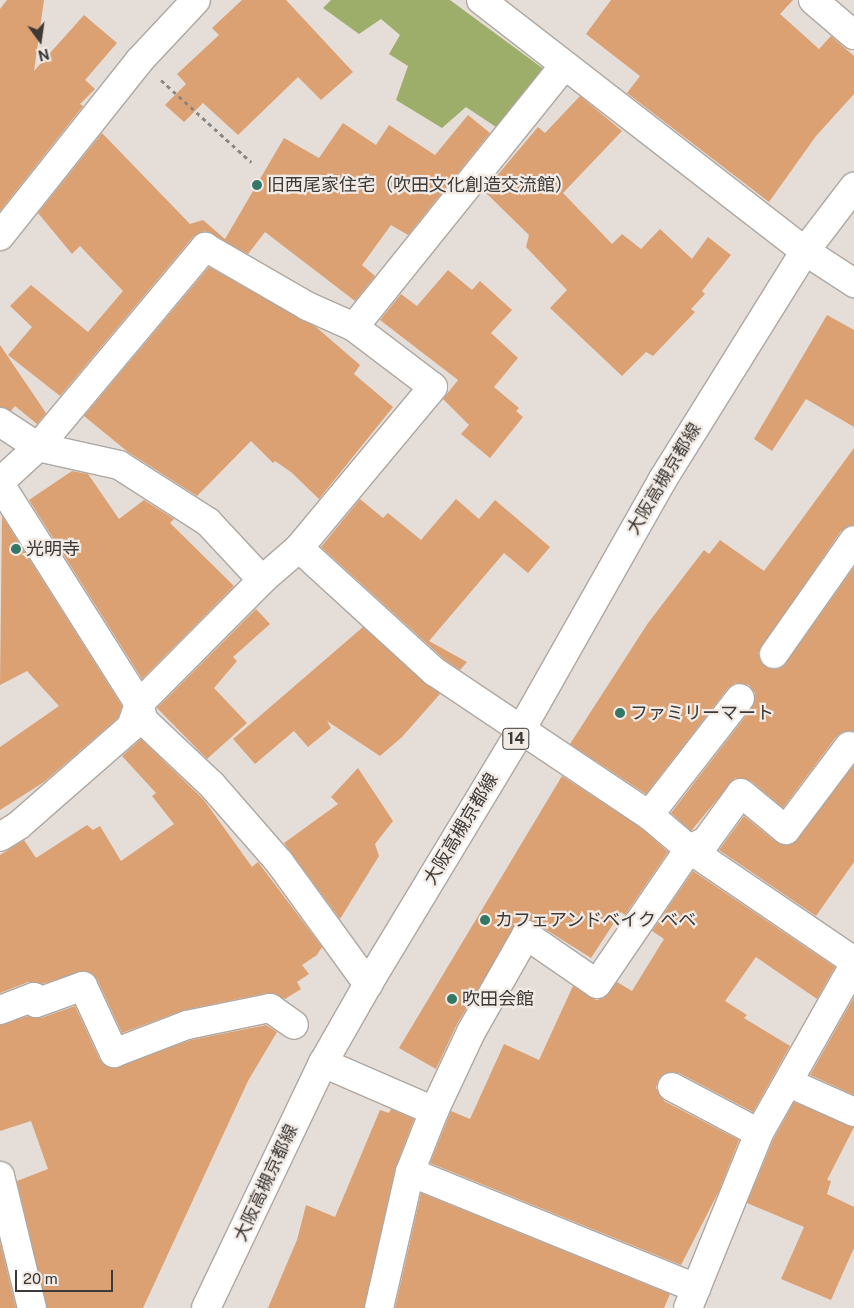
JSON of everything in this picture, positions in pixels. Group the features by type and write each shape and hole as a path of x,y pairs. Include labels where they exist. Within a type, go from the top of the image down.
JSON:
{"street":[{"path":"0,236 140,61 196,0"},
{"path":"481,0 805,250 854,283"},
{"path":"813,0 854,35"},
{"path":"354,327 565,65"},
{"name":"大阪高槻京都線","path":"206,1308 323,1063 368,984 521,730 662,479 805,250 854,187"},
{"path":"0,837 19,825 130,727 139,704 262,580 299,548 434,387 354,327 307,306 206,246 38,448 0,483 139,704 144,721 212,785 280,863 368,984"},
{"path":"0,422 38,448 118,465 208,522 262,580"},
{"path":"774,654 854,540"},
{"path":"299,548 435,672 649,815 689,849 854,961"},
{"path":"649,815 740,698"},
{"path":"379,1308 410,1172 434,1111 471,1032 526,935 598,984 689,849 706,841 741,793 786,830 848,746"},
{"path":"410,1172 692,1298 759,1133 789,1083 854,965"},
{"path":"0,1010 34,997 36,1003 83,986 114,1053 187,1025 270,1008 294,1025"},
{"path":"323,1063 434,1111"},
{"path":"789,1083 854,1112"},
{"path":"672,1087 759,1133"},
{"path":"2,1191 32,1308"}],"path":[{"path":"140,61 252,162"}],"green space":[{"path":"331,0 450,0 545,70 496,127 466,107 442,128 396,100 408,66 389,54 400,35 381,19 359,34 323,8"}],"building":[{"path":"7,0 44,0 34,71 84,15 117,43 85,80 95,89 80,104 83,106 0,211 0,9"},
{"path":"242,0 286,0 353,72 321,100 298,77 238,135 203,103 184,122 165,105 186,84 177,74 219,35 212,28"},
{"path":"611,0 793,0 780,14 819,49 831,36 854,56 854,94 816,136 769,202 627,93 640,76 586,34"},
{"path":"580,96 622,131 563,193 612,244 622,234 641,249 660,229 692,259 708,237 731,255 702,291 705,294 691,309 695,312 653,356 646,352 622,376 550,308 567,290 526,247 529,235 484,191 538,127 545,133"},
{"path":"468,115 490,133 408,235 391,225 362,265 375,276 355,301 265,232 248,254 205,231 193,237 60,396 8,355 32,327 10,306 31,285 88,332 123,291 80,246 72,254 38,213 102,133 190,224 203,220 225,239 284,138 319,158 343,123 376,145 389,125 435,155"},
{"path":"209,267 316,327 360,365 354,374 393,407 319,499 291,472 275,461 273,463 251,441 197,496 128,452 84,416"},
{"path":"448,270 472,290 480,281 512,310 491,333 518,358 494,387 519,408 516,411 523,417 490,458 461,434 469,425 443,399 458,380 380,320 401,294 417,306"},
{"path":"827,315 854,330 854,427 806,399 772,451 754,439"},
{"path":"0,345 46,413 37,424 15,406 11,411 0,407"},
{"path":"854,448 854,525 841,531 758,653 765,666 772,669 786,663 854,567 854,732 843,732 836,737 783,808 751,781 735,778 691,831 671,813 752,708 755,693 749,685 735,683 728,688 646,794 570,744 648,623 704,550 709,554 720,540 764,571"},
{"path":"72,471 88,474 119,519 144,500 174,519 170,523 234,586 142,679 29,500"},
{"path":"360,499 383,518 388,513 421,540 456,499 479,519 495,500 550,547 528,573 504,553 429,641 467,662 460,670 445,660 321,547"},
{"path":"2,516 122,706 118,718 44,782 0,810 0,747 59,706 27,671 0,685"},
{"path":"256,609 270,624 233,657 237,661 214,688 247,723 207,759 157,708"},
{"path":"363,627 440,694 402,737 380,756 327,721 331,728 308,747 294,731 255,764 233,739"},
{"path":"141,739 204,800 252,867 258,862 322,947 317,955 302,965 309,974 297,982 301,989 285,999 267,993 184,1010 122,1033 97,979 86,971 42,984 28,982 0,993 0,855 24,840 36,858 87,825 93,830 100,826 121,861 174,824 152,796 156,793 122,756"},
{"path":"854,765 854,862 816,916 719,850 744,816 776,842 792,844"},
{"path":"358,768 393,821 375,844 379,856 340,919 284,843 338,804 331,797"},
{"path":"562,776 640,827 668,852 625,915 621,912 591,958 523,915 457,1024 436,1069 399,1048"},
{"path":"693,871 835,967 817,999 756,957 725,1001 747,1015 744,1018 790,1046 753,1112 679,1073 664,1074 658,1080 656,1088 664,1101 739,1140 719,1191 681,1265 430,1163 451,1111 470,1119 504,1044 539,1060 573,986 596,1000 604,998 617,982 632,991 664,939 652,931"},
{"path":"854,997 854,1095 810,1075"},
{"path":"75,1006 100,1060 112,1068 191,1040 266,1025 277,1032 248,1081 143,1308 47,1308 17,1181 48,1169 31,1121 0,1131 0,1025 28,1016 41,1018"},
{"path":"794,1102 854,1127 827,1180 831,1181 827,1194 854,1207 854,1248 831,1300 781,1279 804,1227 747,1203 773,1140"},
{"path":"391,1109 414,1119 395,1169 364,1308 268,1308 297,1240 306,1205 335,1217 380,1110 389,1113"},
{"path":"421,1193 670,1294 664,1308 395,1308"},
{"path":"0,1242 16,1308 0,1308"}],"place":[{"name":"旧西尾家住宅（吹田文化創造交流館）","path":"257,185"},
{"name":"光明寺","path":"16,549"},
{"name":"ファミリーマート","path":"620,713"},
{"name":"カフェアンドベイク ベベ","path":"485,920"},
{"name":"吹田会館","path":"452,999"}]}
